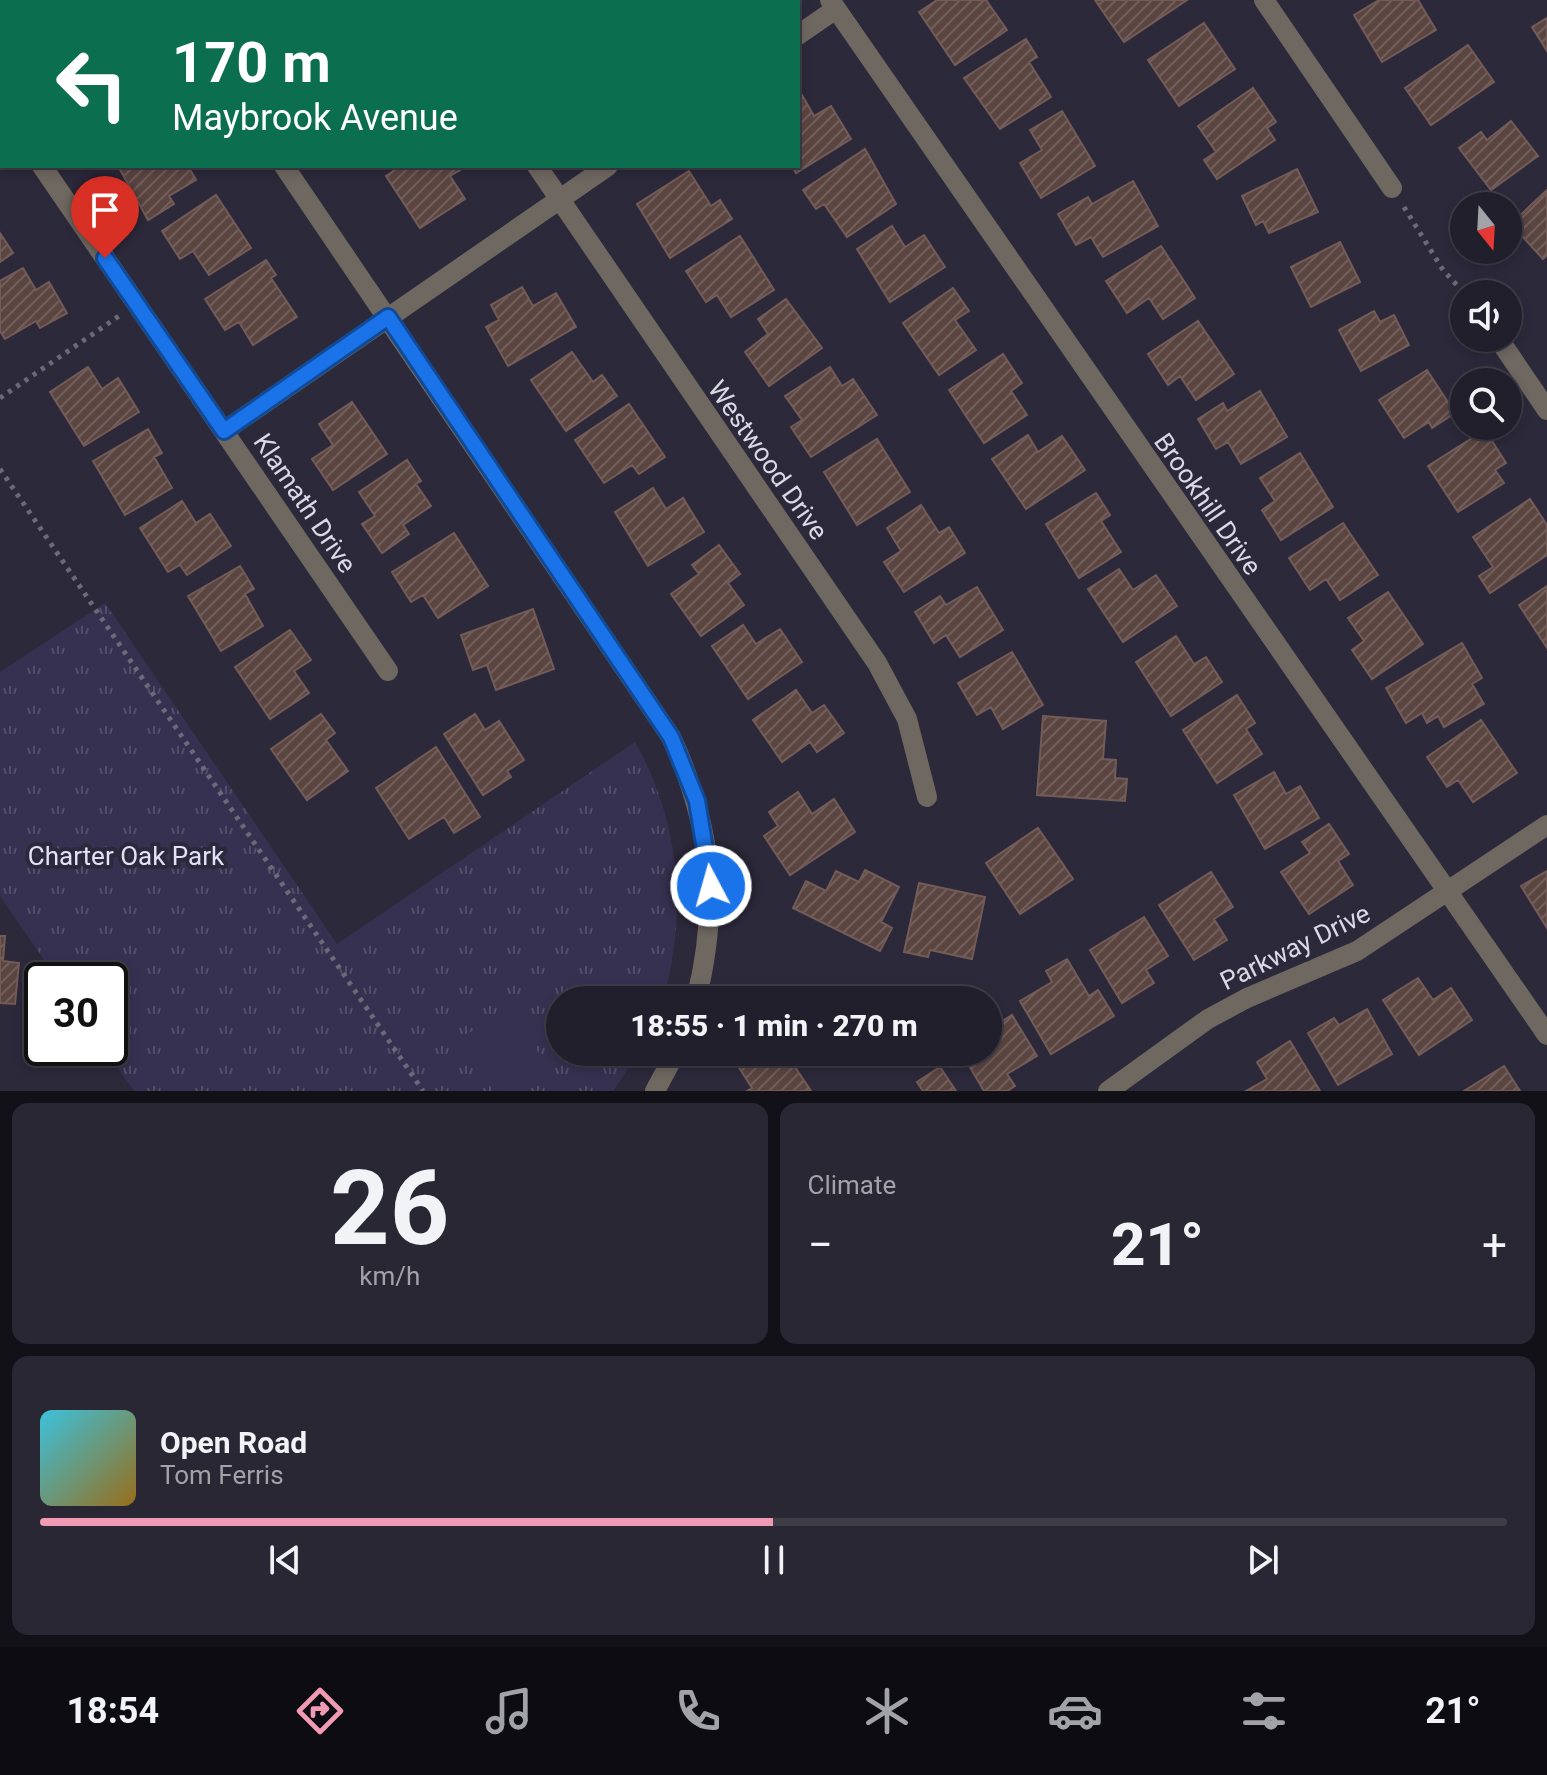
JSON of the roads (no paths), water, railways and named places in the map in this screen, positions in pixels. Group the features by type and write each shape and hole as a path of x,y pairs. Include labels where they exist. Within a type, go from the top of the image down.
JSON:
{"street":[{"path":"1264,0 1392,188"},
{"path":"800,33 833,5"},
{"name":"Brookhill Drive","path":"833,5 1446,894 1547,1035"},
{"name":"Klamath Drive","path":"43,168 388,671"},
{"path":"285,168 671,737 685,768 708,851 710,919 698,986"},
{"name":"Westwood Drive","path":"538,168 877,663 907,719 927,797"},
{"path":"224,431 605,168"},
{"path":"1508,352 1547,410"},
{"name":"Parkway Drive","path":"1108,1091 1208,1019 1247,998 1357,951 1547,825"},
{"path":"655,1091 668,1066"}],"park label":[{"name":"Charter Oak Park","path":"126,856"}]}
